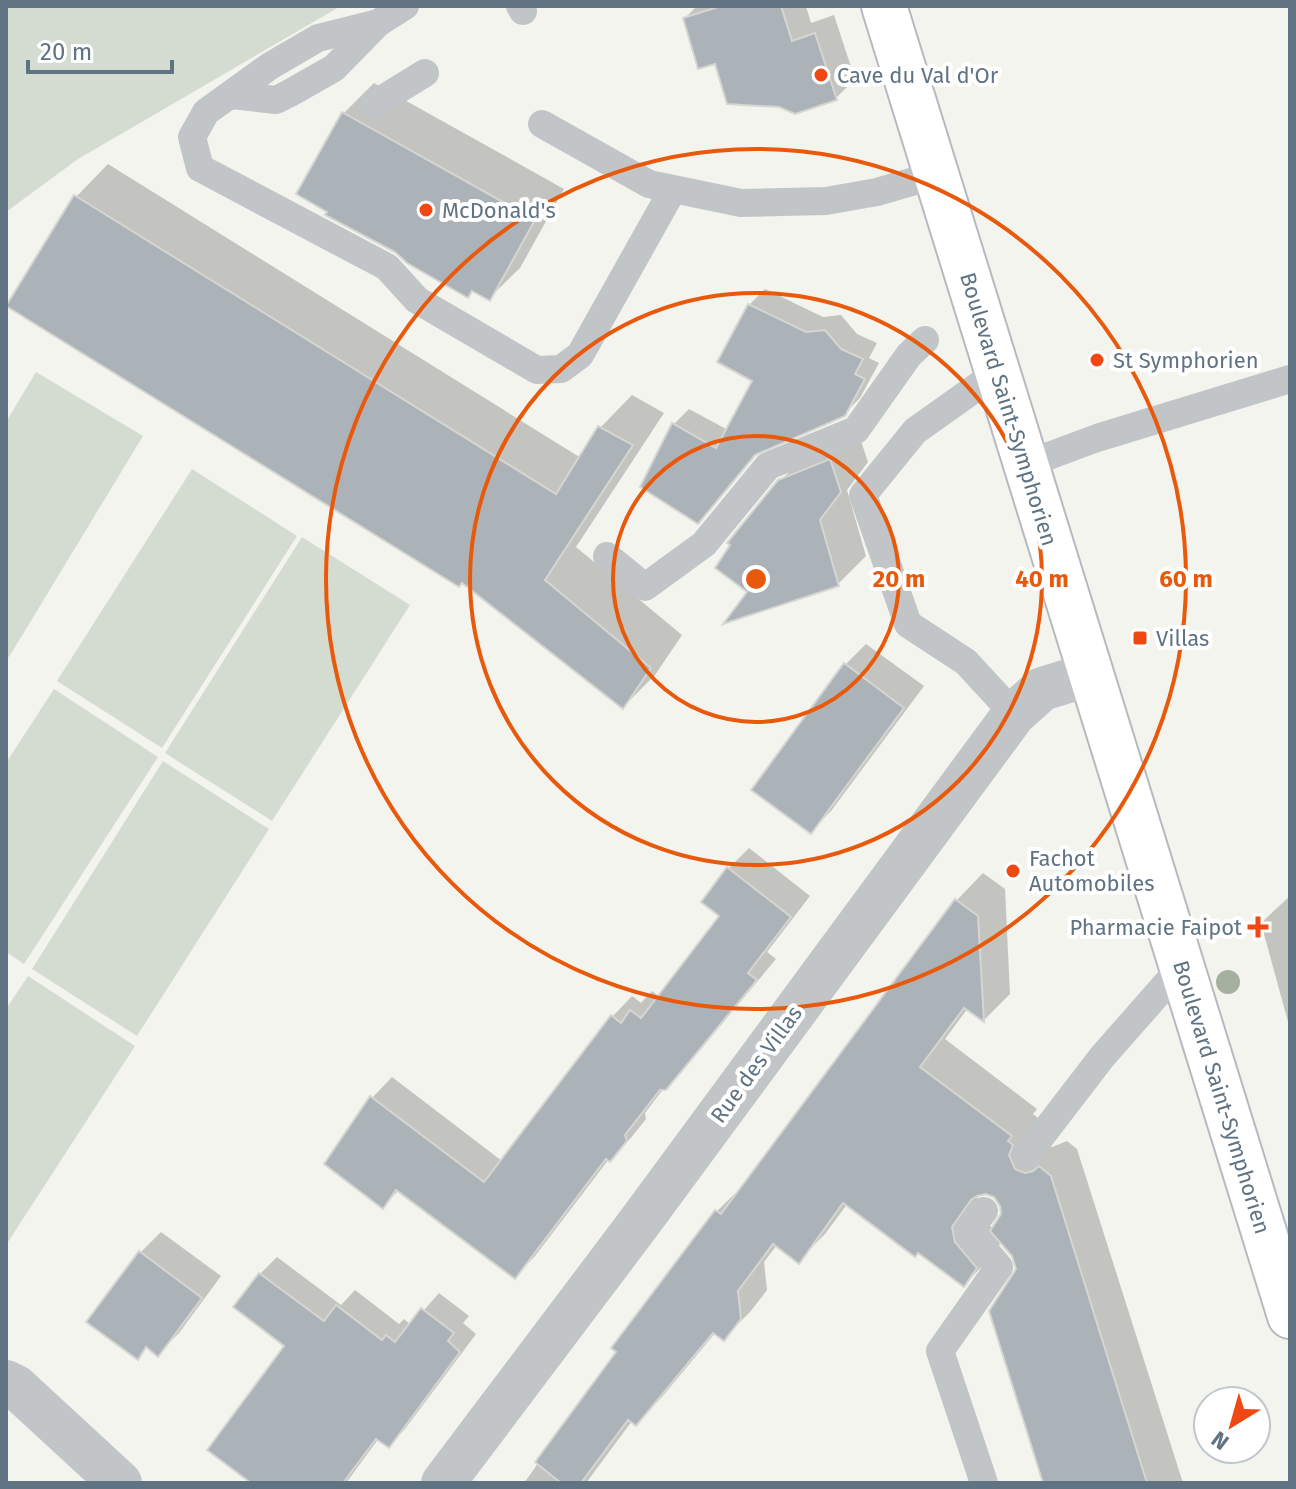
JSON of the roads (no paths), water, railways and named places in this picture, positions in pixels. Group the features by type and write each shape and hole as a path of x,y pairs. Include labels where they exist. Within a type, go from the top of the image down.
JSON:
{"main road":[{"name":"Boulevard Saint-Symphorien","path":"884,6 1290,1316"}],"street":[{"name":"Rue des Villas","path":"443,1483 1014,714 1042,689 1091,674"},
{"path":"6,1382 16,1387 120,1483"}],"lane":[{"path":"405,6 378,23 318,38 270,66 206,112 192,137 200,168 387,267 417,300 537,370 561,369 580,355 672,191"},
{"path":"373,105 425,73"},
{"path":"542,124 649,184 741,203 826,201 877,192 935,175"},
{"path":"607,556 645,587 704,544 768,466 856,430 909,355 925,340"},
{"path":"998,372 915,431 863,495 908,624 966,662 1014,714"},
{"path":"1027,464 1097,438 1290,379"},
{"path":"1026,1156 1102,1057 1182,966"},
{"path":"984,1211 968,1231 999,1267 940,1351 984,1483"}],"place":[{"name":"Cave du Val d'Or","path":"821,75"},
{"name":"McDonald's","path":"426,210"},
{"name":"St Symphorien","path":"1097,360"},
{"name":"Villas","path":"1140,638"},
{"name":"Fachot Automobiles","path":"1013,871"},
{"name":"Pharmacie Faipot","path":"1258,927"}]}
